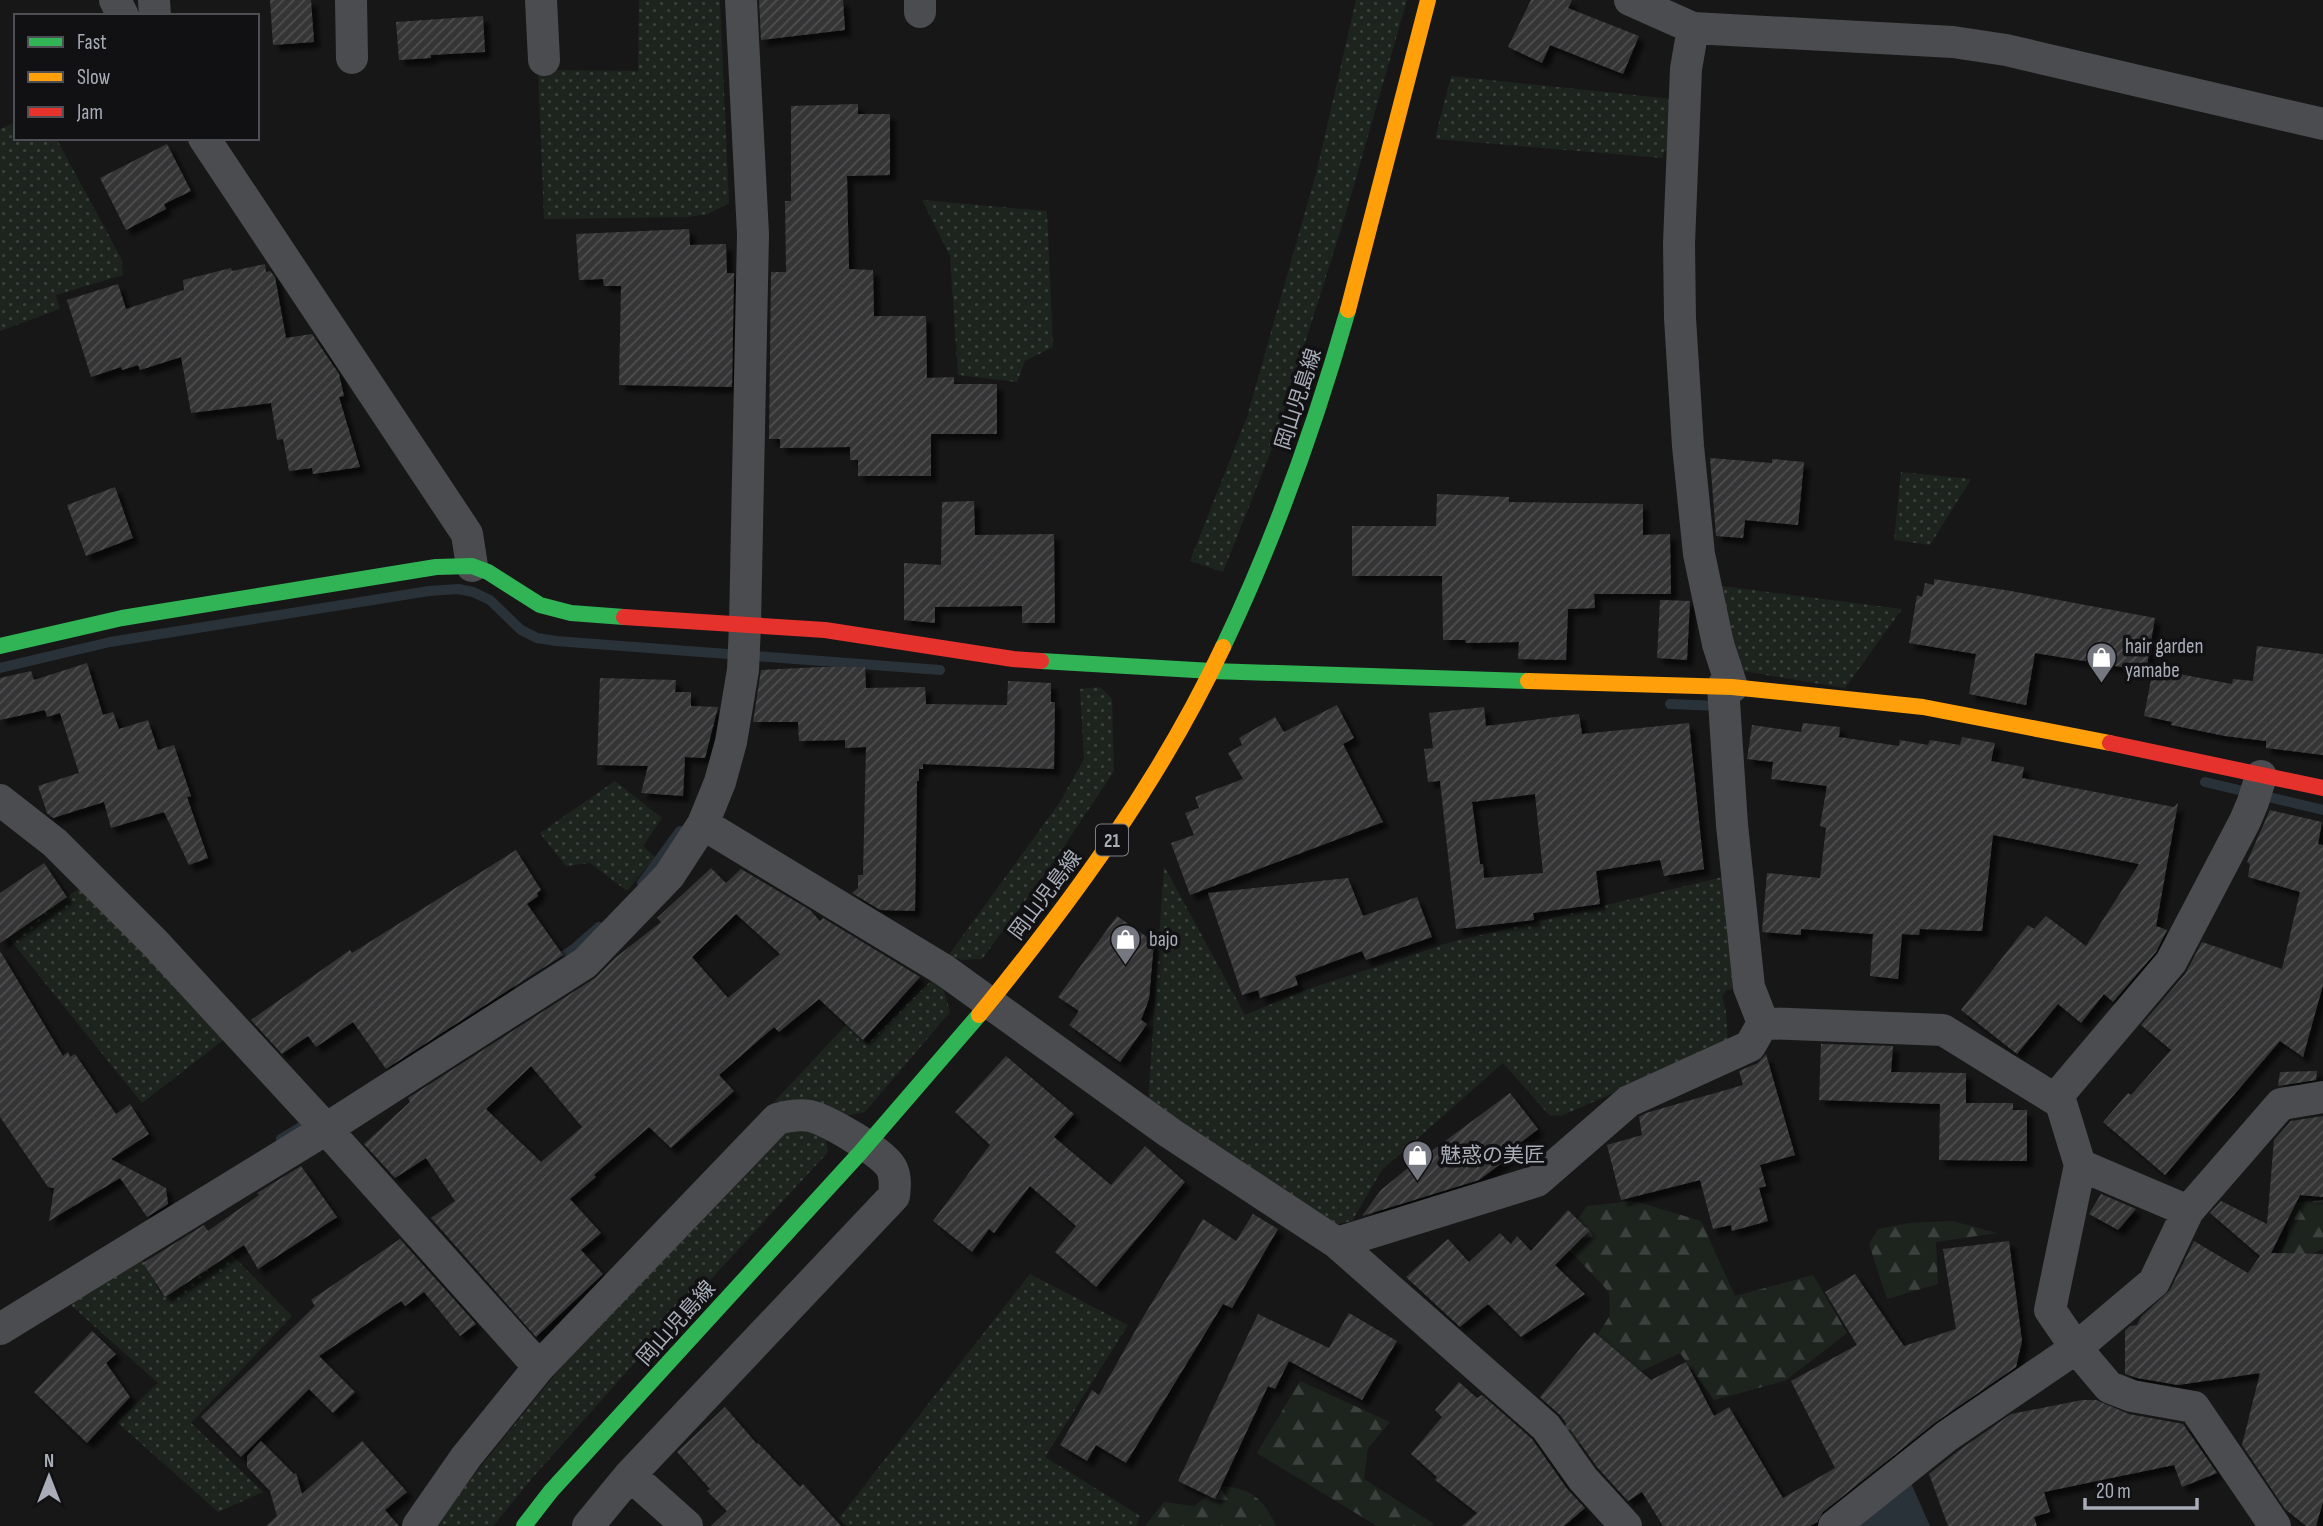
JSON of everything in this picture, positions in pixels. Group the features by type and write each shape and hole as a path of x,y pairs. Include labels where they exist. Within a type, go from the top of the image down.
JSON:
{"street":[{"path":"351,0 352,58"},
{"path":"541,0 544,60"},
{"path":"0,1329 319,1121 585,963 669,876 703,824 720,782 731,742 744,647 753,234 741,0"},
{"name":"岡山児島線","path":"524,1526 560,1481 868,1145 991,1002 1098,862 1167,754 1212,671 1264,554 1311,435 1371,230 1428,0"},
{"path":"1630,0 1693,28 1953,42 2006,50 2323,124"},
{"path":"1693,28 1686,69 1679,243 1680,318 1688,446 1699,554 1725,695 1732,825 1749,987 1763,1023"},
{"path":"205,140 467,534 472,566"},
{"path":"0,646 136,616 436,567 472,566 488,572 540,605 744,647 852,634 1013,659 1923,707 2135,748 2258,788 2323,788"},
{"path":"2054,1099 2171,962 2258,788"},
{"path":"0,800 55,843 146,934 319,1121 539,1367"},
{"path":"703,824 944,970 1170,1133 1337,1243 1546,1427 1583,1479 1626,1526"},
{"path":"1763,1023 1942,1030 2061,1103 2080,1165 2050,1310 2076,1348 2109,1387 2132,1396 2194,1407 2275,1526"},
{"path":"1337,1243 1537,1181 1629,1101 1750,1046 1763,1023"},
{"path":"1834,1526 1947,1436 2076,1348 2154,1282 2188,1211 2281,1104 2323,1097"},
{"path":"418,1526 466,1457 539,1367 777,1119 792,1115 811,1116 868,1145 891,1167 896,1183 894,1196 630,1475 588,1526"},
{"path":"2080,1165 2188,1211"},
{"path":"630,1475 687,1526"}],"green space":[{"path":"639,0 720,0 729,203 708,214 688,217 544,219 538,70 638,71"},
{"path":"1356,0 1407,0 1345,216 1271,451 1223,572 1190,561 1247,417 1317,170"},
{"path":"1451,76 1673,99 1672,152 1664,151 1663,158 1435,139"},
{"path":"14,123 14,140 57,140 121,258 123,275 56,295 60,309 0,331 0,129"},
{"path":"922,200 1047,211 1053,347 1025,361 1017,382 958,375 950,256"},
{"path":"1901,472 1971,479 1930,545 1894,540"},
{"path":"1714,585 1902,609 1845,688 1742,671"},
{"path":"1100,687 1112,699 1114,771 1053,863 982,959 963,960 948,956 1060,802 1084,759 1080,689"},
{"path":"615,781 662,818 643,846 655,857 627,891 590,863 566,866 540,833"},
{"path":"1164,866 1245,1015 1308,989 1448,943 1723,877 1737,988 1727,990 1722,996 1728,1043 1561,1116 1549,1115 1503,1063 1382,1170 1352,1221 1338,1224 1327,1221 1148,1103"},
{"path":"86,884 226,1038 142,1103 8,937"},
{"path":"933,979 944,991 950,1012 865,1112 846,1116 809,1102 774,1102 847,1024 867,1044"},
{"path":"800,1126 826,1140 828,1152 656,1339 493,1526 433,1526 573,1352 785,1130"},
{"path":"2323,1200 2323,1249 2313,1253 2304,1275 2271,1272 2287,1241 2291,1203"},
{"path":"1635,1201 1701,1221 1735,1296 1813,1275 1847,1333 1785,1381 1714,1400 1680,1353 1625,1379 1579,1445 1569,1441 1563,1428 1608,1374 1588,1351 1610,1315 1609,1292 1562,1242 1587,1206"},
{"path":"1952,1221 1997,1233 1936,1242 1938,1284 1887,1299 1869,1244 1878,1229 1908,1223"},
{"path":"229,1252 292,1316 191,1423 263,1492 218,1512 117,1422 158,1383 72,1306 74,1293 140,1255 161,1294"},
{"path":"1030,1274 1128,1325 1045,1457 1140,1516 1136,1526 846,1526 839,1518"},
{"path":"1300,1381 1390,1422 1368,1448 1364,1479 1434,1524 1377,1526 1257,1453"},
{"path":"1221,1486 1241,1489 1255,1497 1267,1509 1276,1526 1145,1526 1164,1502 1194,1506"}],"shaded area":[{"path":"1911,1483 1930,1526 1859,1526"}],"building":[{"path":"270,0 311,0 314,42 273,45"},
{"path":"759,0 843,0 845,30 761,40"},
{"path":"1531,0 1572,0 1568,8 1639,36 1623,74 1550,45 1542,63 1508,47"},
{"path":"483,16 485,52 399,60 396,22"},
{"path":"858,104 858,114 890,114 890,175 847,176 849,269 873,270 874,316 926,316 927,378 954,377 954,384 997,384 997,434 931,434 931,476 858,476 858,460 850,460 850,447 780,448 780,439 769,439 771,272 786,272 785,201 791,201 791,106"},
{"path":"167,144 191,191 164,204 166,209 126,230 100,178"},
{"path":"689,229 690,245 726,244 727,273 734,273 732,387 619,385 621,286 604,286 603,279 579,280 576,234"},
{"path":"265,264 266,272 270,271 275,277 286,338 312,334 339,374 344,396 339,397 360,467 313,474 312,468 289,471 283,439 277,440 271,403 191,413 181,357 140,370 138,365 122,370 121,367 91,377 67,300 118,284 126,309 184,290 183,280 231,268 232,271"},
{"path":"1710,458 1772,463 1772,459 1804,462 1798,525 1745,520 1743,538 1716,536"},
{"path":"115,487 133,538 86,556 67,505"},
{"path":"1437,494 1509,497 1509,502 1643,504 1643,535 1670,534 1671,594 1594,594 1595,608 1568,609 1566,660 1518,659 1519,642 1466,643 1465,640 1443,640 1442,576 1352,576 1352,526 1436,526"},
{"path":"974,501 975,535 1054,534 1055,623 1022,623 1022,606 935,607 935,623 904,620 904,563 941,565 942,502"},
{"path":"1934,579 2155,618 2146,671 2035,653 2026,705 1969,694 1976,654 1909,643 1917,595 1922,597 1925,583 1934,585"},
{"path":"1660,600 1690,601 1687,660 1657,658"},
{"path":"2257,646 2323,654 2323,755 2266,748 2266,741 2171,725 2172,722 2144,716 2153,669 2232,684 2233,679 2253,681"},
{"path":"87,663 103,715 113,712 119,729 148,720 158,750 174,745 191,796 187,797 208,858 189,865 164,812 111,828 104,802 53,818 47,813 38,786 79,773 60,713 47,717 45,710 0,720 0,678 31,671 34,680"},
{"path":"865,667 866,688 925,687 926,704 1007,705 1008,681 1051,683 1051,702 1055,702 1054,769 923,764 923,769 919,769 915,911 880,910 852,893 858,888 858,875 863,875 866,747 845,748 845,740 799,741 798,722 753,722 761,670"},
{"path":"600,678 676,680 675,692 691,692 691,706 718,707 705,758 685,757 683,796 641,793 648,766 597,765"},
{"path":"1337,705 1354,738 1343,744 1383,822 1190,895 1171,843 1194,835 1185,813 1199,808 1195,797 1243,779 1228,753 1242,745 1239,738 1275,717 1284,732"},
{"path":"1484,707 1486,726 1579,714 1582,734 1689,723 1704,869 1664,876 1660,860 1596,871 1600,904 1533,913 1534,920 1456,929 1440,781 1428,782 1424,749 1433,748 1429,713","holes":["1535,794 1543,873 1484,878 1472,802"]},
{"path":"1803,723 1840,727 1839,737 1899,746 1900,740 1928,745 1930,740 1960,745 1962,737 1995,743 1991,761 2024,767 2022,778 2174,807 2178,803 2156,926 2167,930 2156,952 2113,1002 2104,994 2081,1023 2058,1004 2017,1054 1961,1010 2028,925 2034,929 2046,916 2086,946 2139,864 1993,835 1982,931 1920,929 1919,935 1902,934 1898,979 1870,976 1873,934 1801,929 1801,935 1762,932 1767,873 1820,878 1826,828 1820,826 1827,786 1771,779 1773,762 1747,759 1752,725 1801,732"},
{"path":"2270,810 2322,822 2318,844 2323,845 2323,985 2303,1057 2280,1041 2165,1175 2103,1122 2171,1050 2141,1025 2185,974 2202,942 2282,969 2300,892 2248,877 2250,864 2247,862"},
{"path":"516,850 541,890 537,893 538,896 527,904 563,955 386,1069 353,1022 316,1047 308,1036 282,1054 251,1020 350,950 352,953"},
{"path":"44,863 67,897 0,943 0,893"},
{"path":"711,868 726,883 741,869 810,910 820,921 823,918 920,977 863,1040 819,999 779,1032 774,1027 719,1075 734,1091 671,1148 649,1127 594,1175 596,1177 570,1199 601,1233 581,1250 603,1274 536,1337 431,1218 455,1201 426,1158 395,1178 364,1144 410,1102 408,1098 595,978 615,958 661,922 657,918","holes":["736,914 780,954 728,998 692,957","531,1066 582,1127 541,1162 486,1109"]},
{"path":"1348,878 1363,916 1417,897 1432,937 1366,960 1362,951 1295,976 1298,985 1260,998 1258,990 1242,995 1208,893"},
{"path":"1117,916 1154,942 1149,999 1141,1020 1147,1024 1120,1062 1069,1025 1079,1011 1058,997"},
{"path":"0,951 63,1056 68,1052 70,1057 75,1054 116,1114 130,1104 149,1134 111,1159 166,1188 168,1204 147,1217 120,1178 49,1221 54,1188 48,1187 0,1117"},
{"path":"1821,1044 1893,1046 1891,1072 1966,1073 1966,1103 2013,1103 2013,1110 2027,1110 2027,1161 1939,1160 1940,1104 1819,1100"},
{"path":"1766,1054 1795,1155 1760,1165 1766,1186 1759,1188 1768,1221 1732,1231 1731,1225 1713,1229 1700,1180 1621,1200 1607,1145 1642,1135 1639,1117 1646,1113 1743,1085 1739,1071 1758,1063"},
{"path":"1006,1056 1074,1114 1054,1137 1111,1185 1145,1146 1185,1182 1096,1287 1055,1252 1076,1226 1030,1186 994,1233 989,1229 972,1252 933,1221 990,1145 955,1112"},
{"path":"2317,1071 2316,1080 2278,1086 2280,1072"},
{"path":"1510,1093 1538,1129 1514,1148 1517,1152 1479,1180 1362,1216 1381,1190 1424,1155"},
{"path":"2323,1116 2323,1197 2300,1195 2271,1253 2323,1254 2323,1502 2316,1526 2306,1526 2285,1509 2242,1445 2260,1373 2178,1385 2137,1378 2125,1374 2125,1331 2130,1326 2137,1325 2141,1317 2170,1290 2194,1241 2248,1273 2260,1256 2210,1213 2221,1201 2267,1224 2274,1140 2291,1121"},
{"path":"301,1166 337,1217 258,1269 244,1245 165,1297 143,1263 204,1225 208,1231 259,1195 257,1193"},
{"path":"2101,1194 2136,1209 2118,1230 2089,1214"},
{"path":"1568,1210 1589,1231 1555,1265 1585,1294 1521,1337 1488,1304 1460,1327 1406,1277 1448,1239 1469,1262 1500,1233 1511,1244 1517,1236 1531,1251"},
{"path":"1253,1214 1278,1229 1232,1308 1223,1304 1126,1463 1096,1445 1087,1461 1060,1445 1092,1390 1099,1395 1203,1219 1236,1241"},
{"path":"400,1239 476,1324 460,1336 424,1292 405,1306 401,1301 319,1356 355,1392 333,1413 309,1389 241,1457 201,1417 315,1306 311,1300"},
{"path":"2009,1241 2022,1341 2016,1367 1936,1422 1823,1512 1817,1522 1810,1526 1663,1526 1642,1492 1628,1501 1597,1467 1561,1416 1540,1397 1594,1332 1651,1380 1686,1362 1714,1416 1729,1407 1783,1498 1835,1468 1791,1381 1857,1345 1825,1292 1855,1274 1904,1346 1956,1329 1943,1249"},
{"path":"1349,1313 1397,1341 1362,1400 1289,1361 1275,1389 1268,1386 1215,1499 1178,1481 1258,1314 1329,1348"},
{"path":"92,1331 116,1354 106,1363 130,1397 87,1443 34,1392"},
{"path":"1459,1382 1477,1398 1482,1395 1532,1439 1568,1490 1585,1508 1564,1526 1462,1526 1477,1513 1435,1480 1437,1477 1411,1454 1442,1417 1435,1410"},
{"path":"2082,1400 2096,1400 2129,1414 2183,1424 2217,1473 2182,1487 2174,1465 2044,1492 2050,1512 2034,1517 2037,1526 1948,1526 1929,1474 2011,1414"},
{"path":"725,1407 757,1444 800,1487 803,1484 841,1526 711,1526 727,1511 707,1491 710,1489 677,1452"},
{"path":"261,1441 296,1473 302,1494 362,1441 407,1492 385,1510 399,1526 266,1526 277,1516 270,1491 247,1467 247,1456"}],"waterway":[{"path":"0,668 110,642 429,591 458,589 490,600 521,630 537,638 940,670"},
{"path":"1670,704 1720,706"},
{"path":"2205,782 2323,810"},
{"path":"642,883 680,831"},
{"path":"520,987 575,948 599,927"},
{"path":"281,1139 312,1120"}],"traffic: fast":[{"path":"1223,647 1260,565 1293,481 1348,310"},
{"path":"0,646 122,618 436,567 472,566 488,572 540,605 571,613 624,617"},
{"path":"1041,661 1212,671 1528,681"},
{"path":"524,1526 551,1491 859,1154 979,1015"}],"traffic: slow":[{"path":"1348,310 1428,0"},
{"path":"979,1015 1048,928 1143,792 1198,697 1223,647"},
{"path":"1528,681 1732,687 1923,707 2110,743"}],"traffic: jam":[{"path":"624,617 825,630 1041,661"},
{"path":"2110,743 2323,788"}],"place":[{"name":"hair garden yamabe","path":"2102,685"},
{"name":"bajo","path":"1126,966"},
{"name":"魅惑の美匠","path":"1417,1182"}]}
